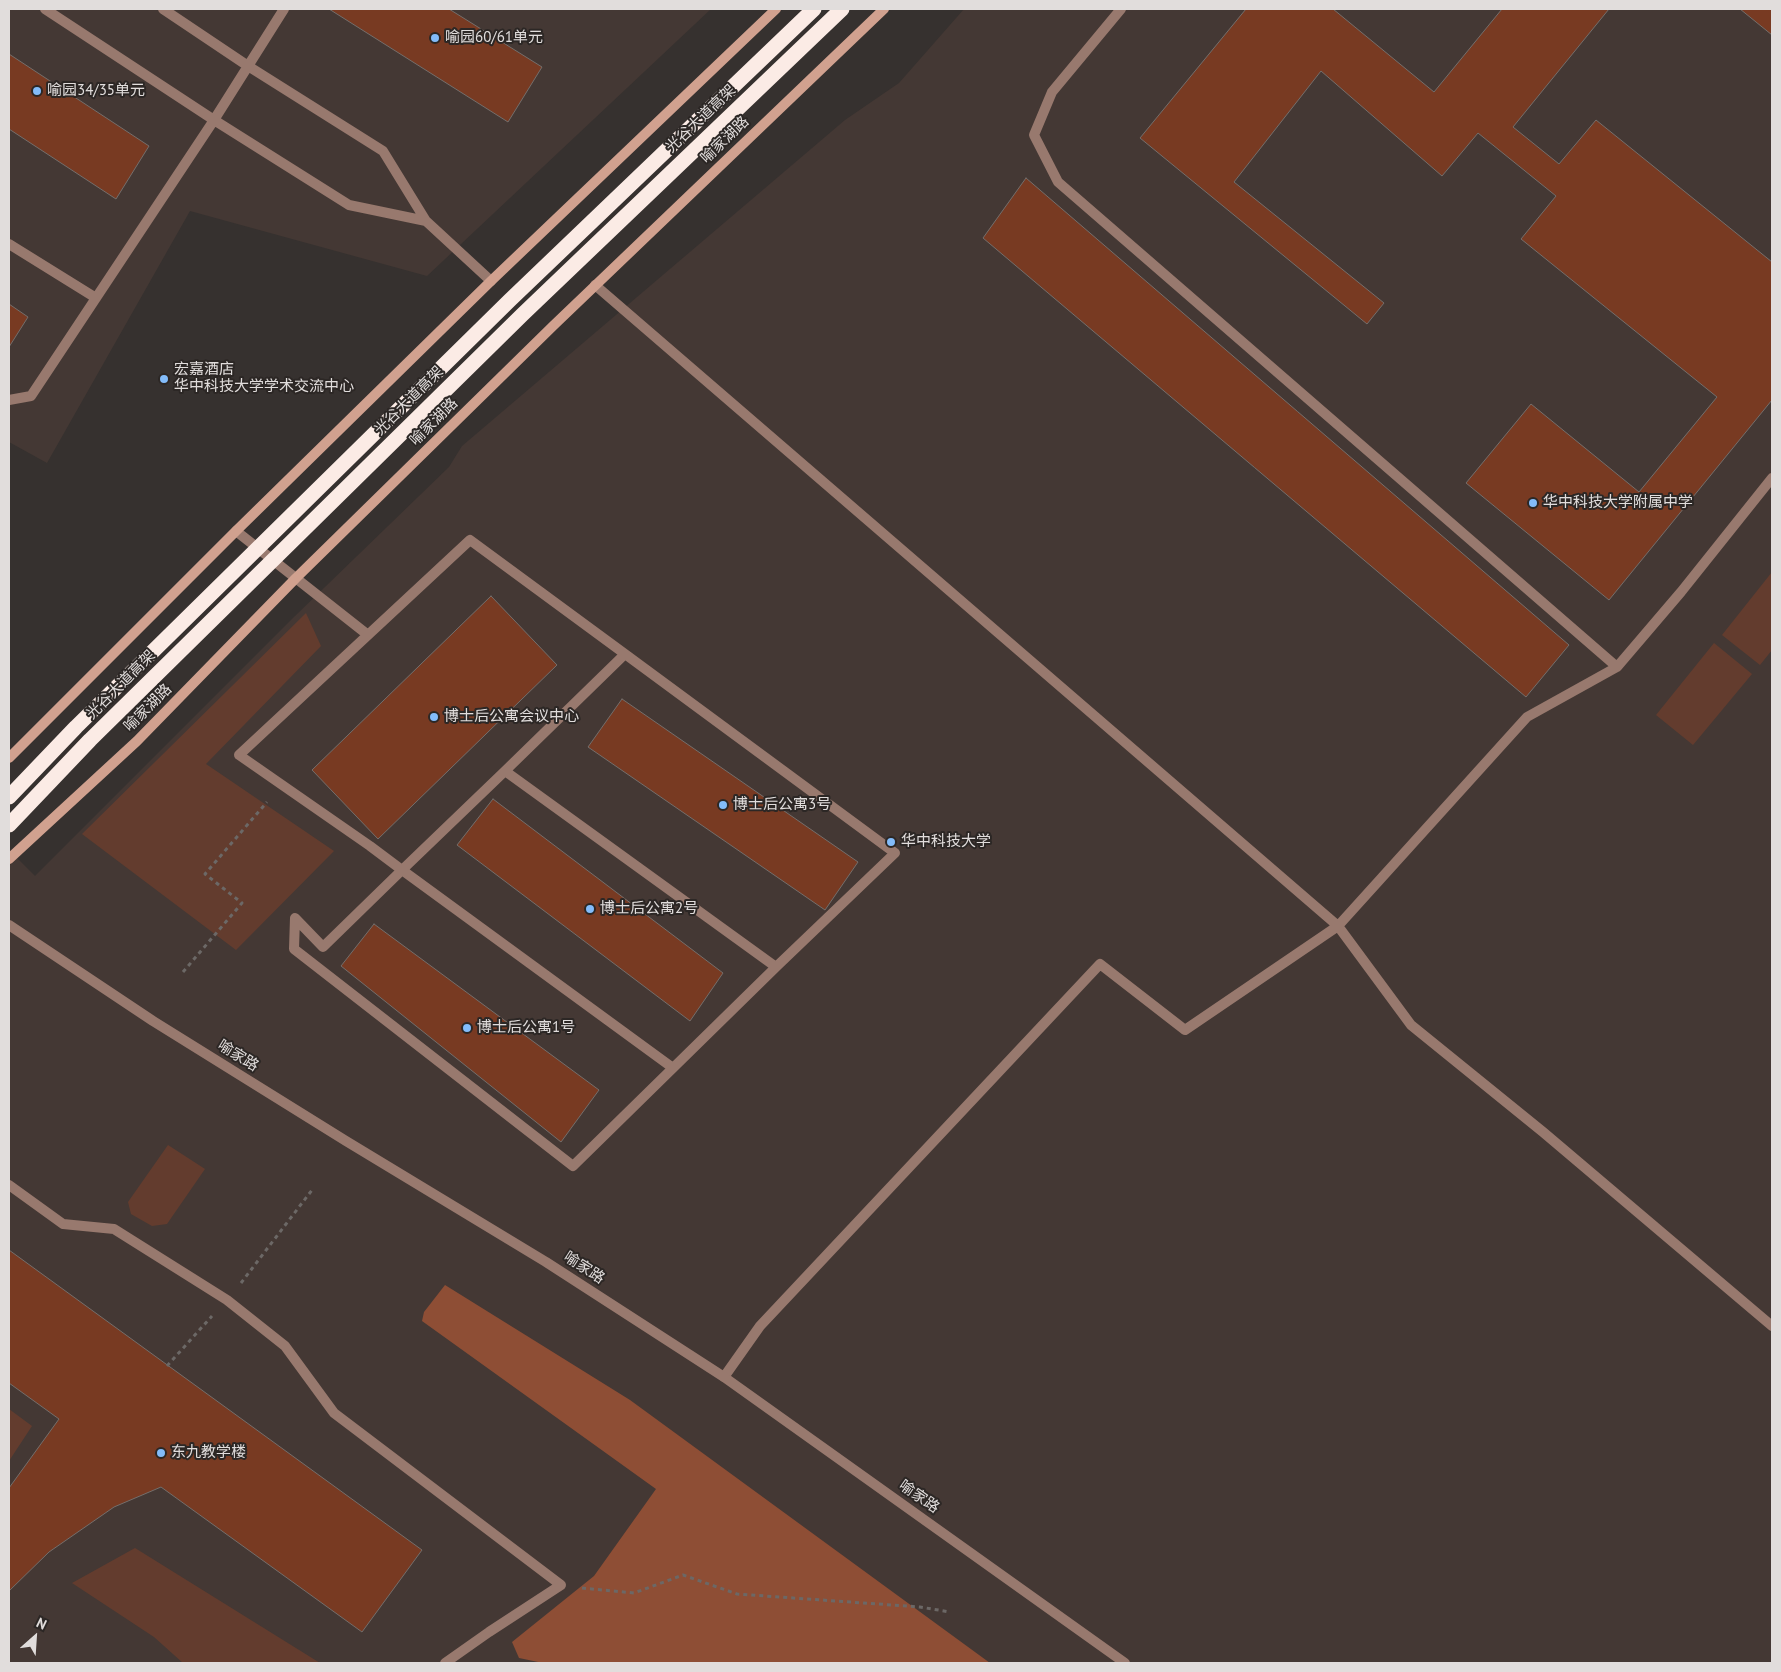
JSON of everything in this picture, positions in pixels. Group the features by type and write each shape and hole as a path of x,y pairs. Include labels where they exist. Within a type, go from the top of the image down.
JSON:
{"highway":[{"name":"光谷大道高架","path":"9,797 118,686 496,314 814,9"},
{"name":"光谷大道高架","path":"9,825 90,740 523,314 842,9"}],"main road":[{"path":"9,758 236,531 491,281 776,9"},
{"name":"喻家湖路","path":"9,859 137,741 296,578 595,285 884,9"}],"street":[{"path":"45,9 214,120 349,205 426,221"},
{"path":"163,9 248,66 383,151 426,221 491,281"},
{"path":"9,400 31,396 214,120 284,9"},
{"path":"1121,9 1052,92 1034,135 1058,182 1617,667"},
{"path":"9,244 96,298"},
{"path":"595,285 1338,926 1410,1025 1543,1132 1772,1326"},
{"path":"724,1377 760,1326 1100,964 1185,1030 1338,926 1527,717 1617,667 1681,592 1772,478"},
{"path":"236,531 368,635"},
{"path":"625,654 505,771 402,870 323,947 295,918 294,949 573,1166 895,853 625,654 470,540 239,755 370,846 402,870 672,1068"},
{"path":"505,771 776,967"},
{"name":"喻家路","path":"9,925 153,1021 546,1262 724,1377 1125,1663"},
{"path":"9,1185 62,1224 114,1229 227,1300 285,1346 334,1413 561,1585 445,1663"}],"path":[{"path":"182,972 242,903 205,874 282,785"},
{"path":"167,1366 227,1300 312,1190"},
{"path":"561,1585 634,1592 683,1575 737,1594 920,1607 950,1612"}],"shaded area":[{"path":"9,9 711,9 427,276 190,211 47,463 9,442"},
{"name":"华中科技大学","path":"964,9 1772,9 1772,1663 9,1663 9,850 35,876 295,616 449,467 462,446 845,120 899,83"},
{"path":"1772,572 1772,650 1760,665 1722,635"},
{"path":"306,613 321,646 206,764 334,851 236,950 82,834"},
{"path":"1714,643 1752,674 1693,745 1656,715"},
{"path":"168,1145 205,1169 167,1224 152,1226 131,1214 128,1202"},
{"path":"445,1285 630,1400 990,1663 543,1663 519,1658 512,1642 594,1576 656,1489 422,1321 424,1312"},
{"path":"9,1409 32,1426 9,1461"},
{"path":"135,1548 320,1663 183,1663 154,1637 72,1583"}],"building":[{"name":"喻园60/61单元","path":"329,9 449,9 542,67 508,122"},
{"path":"1246,9 1333,9 1434,92 1502,9 1609,9 1513,127 1559,164 1596,120 1772,262 1772,400 1609,600 1466,483 1531,404 1639,492 1717,397 1521,239 1556,196 1478,133 1442,176 1321,71 1234,182 1384,303 1367,324 1140,138"},
{"path":"1740,9 1772,9 1772,35"},
{"name":"喻园34/35单元","path":"9,54 149,146 116,199 9,129"},
{"path":"1026,178 1569,645 1526,697 983,238"},
{"path":"9,304 28,317 9,347"},
{"name":"博士后公寓会议中心","path":"491,596 557,665 378,839 312,770"},
{"name":"博士后公寓3号","path":"622,699 858,862 825,910 588,747"},
{"name":"博士后公寓2号","path":"493,799 723,973 690,1021 457,845"},
{"name":"博士后公寓1号","path":"374,924 599,1090 561,1142 341,966"},
{"name":"东九教学楼","path":"9,1250 422,1550 362,1632 161,1487 114,1507 49,1552 9,1591 9,1488 59,1419 9,1383"}],"place":[{"name":"喻园60/61单元","path":"435,38"},
{"name":"喻园34/35单元","path":"37,91"},
{"name":"宏嘉酒店 华中科技大学学术交流中心","path":"164,379"},
{"name":"华中科技大学附属中学","path":"1533,503"},
{"name":"博士后公寓会议中心","path":"434,717"},
{"name":"博士后公寓3号","path":"723,805"},
{"name":"华中科技大学","path":"891,842"},
{"name":"博士后公寓2号","path":"590,909"},
{"name":"博士后公寓1号","path":"467,1028"},
{"name":"东九教学楼","path":"161,1453"}]}
